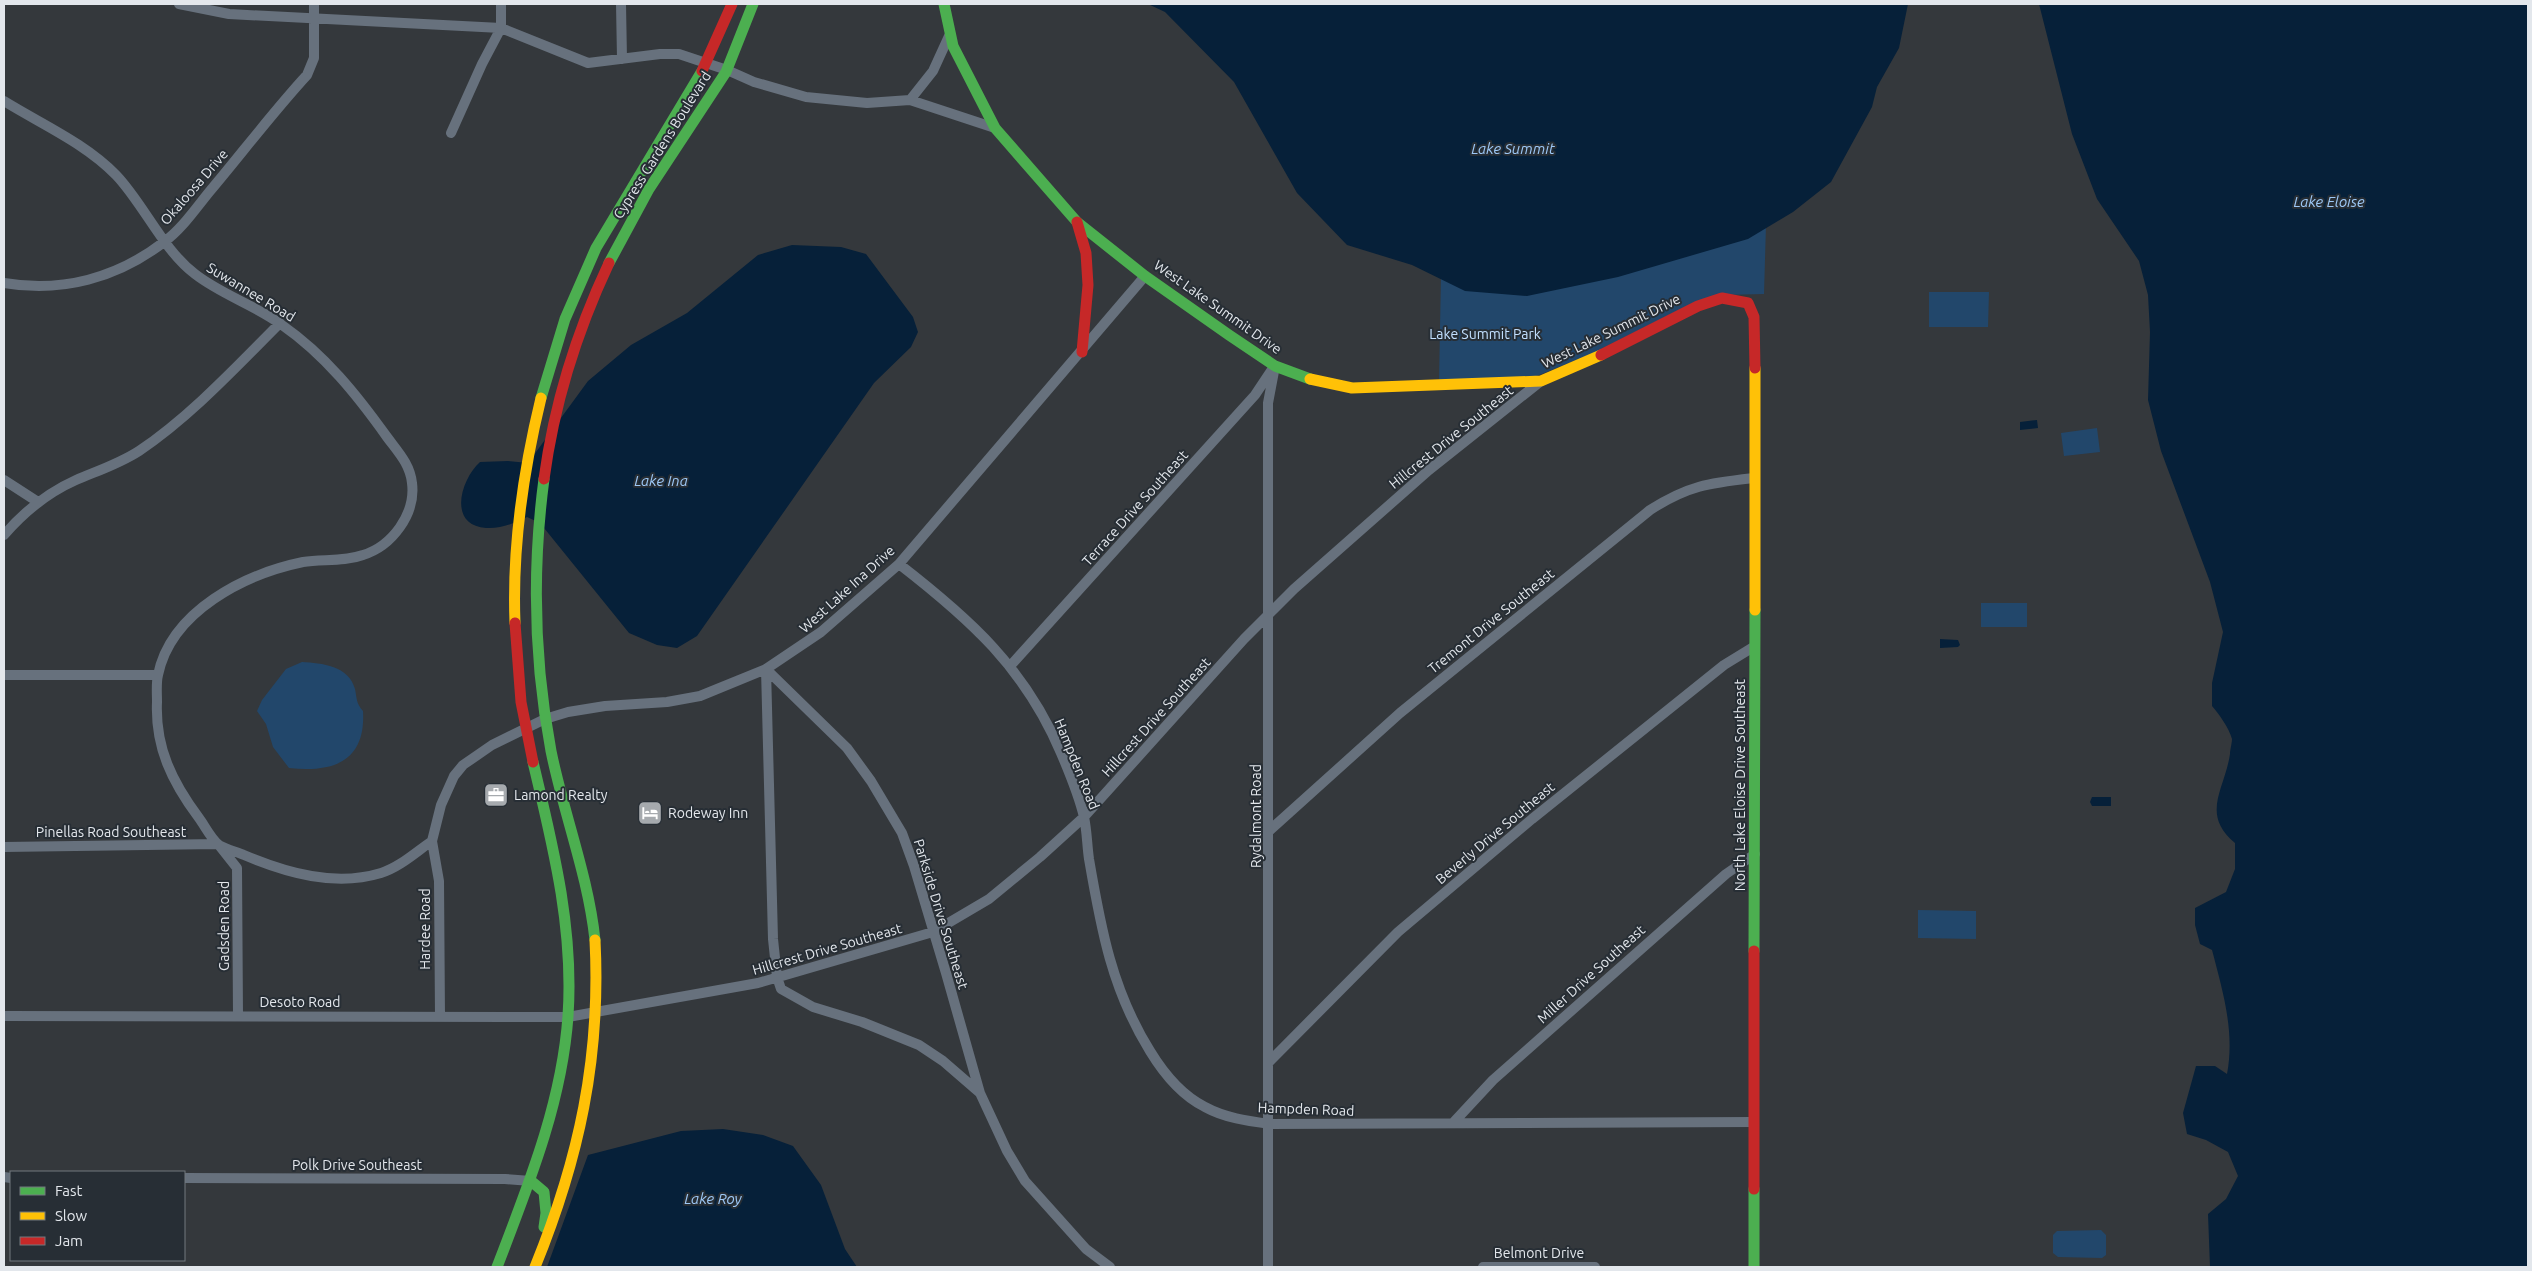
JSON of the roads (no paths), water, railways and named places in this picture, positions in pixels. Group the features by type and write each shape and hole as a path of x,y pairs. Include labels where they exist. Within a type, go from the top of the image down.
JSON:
{"main road":[{"name":"Cypress Gardens Boulevard","path":"497,1267 530,1181 554,1101 568,1017 564,908 554,845 526,728 518,666 514,587 520,511 530,444 540,394 554,349 589,263 614,215 705,63 732,4"},
{"name":"Cypress Gardens Boulevard","path":"537,1263 573,1161 585,1109 596,1011 596,960 591,906 560,788 545,719 535,623 534,587 540,507 550,440 573,354 607,268 639,205 727,70 754,4"},
{"name":"West Lake Summit Drive","path":"944,4 949,36 995,128 1032,173 1077,222 1145,276 1274,366 1312,380 1352,388 1541,380 1585,363 1698,306 1722,298 1748,304"},
{"path":"1077,222 1086,253 1088,285 1082,352"},
{"name":"North Lake Eloise Drive Southeast","path":"1748,304 1754,317 1754,1267"},
{"path":"530,1181 544,1192 546,1213 537,1263"}],"street":[{"path":"179,4 229,14 315,20 501,28 588,62 670,54 705,63 754,82 806,97 867,103 910,100 995,128"},
{"name":"Okaloosa Drive","path":"4,283 42,286 67,285 100,277 132,263 166,241 307,75 314,58 314,4"},
{"path":"451,133 501,28 501,4"},
{"path":"622,4 622,59"},
{"path":"910,100 933,70 949,36"},
{"name":"Suwannee Road","path":"4,101 92,154 116,175 166,241 195,274 280,323 307,344 335,371 361,400 405,460 411,473 413,489 411,508 406,519"},
{"name":"West Lake Ina Drive","path":"432,841 441,805 454,776 463,765 492,744 545,719 605,706 684,700 708,693 766,669 822,632 899,564 1145,276"},
{"path":"4,535 38,502 75,480 124,460 140,450 222,381 280,323"},
{"name":"Rydalmont Road","path":"1268,1267 1270,831 1268,403 1274,366"},
{"name":"Terrace Drive Southeast","path":"1011,665 1255,395 1274,366"},
{"name":"Hillcrest Drive Southeast","path":"596,1011 736,988 776,977 933,932 989,899 1084,817 1244,639 1294,589 1429,470 1541,380"},
{"name":"Tremont Drive Southeast","path":"1270,831 1400,713 1650,510 1677,494 1698,485 1754,478"},
{"path":"4,480 38,502"},
{"name":"Gadsden Road","path":"238,1015 237,868 184,799 166,766 159,742 156,718 158,675 172,636 188,618 206,604 229,590 285,566 367,554 390,539 406,519"},
{"name":"Hampden Road","path":"899,564 944,599 986,637 1011,665 1049,728 1074,785 1084,817 1089,857 1110,964 1127,1012 1157,1062 1185,1094 1218,1113 1236,1119 1270,1124 1754,1122"},
{"name":"Beverly Drive Southeast","path":"1269,1062 1398,932 1441,895 1532,819 1724,665 1755,646"},
{"path":"766,669 773,939 776,977 781,989 807,1004 862,1022 919,1045 943,1062 980,1094 1007,1151 1025,1181 1086,1249 1110,1267"},
{"name":"Parkside Drive Southeast","path":"766,669 846,748 871,780 902,833 914,866 980,1094"},
{"path":"4,675 158,675"},
{"path":"218,844 292,872 316,877 350,878 390,870 432,841"},
{"name":"Hardee Road","path":"432,841 439,881 440,1017"},
{"name":"Pinellas Road Southeast","path":"4,846 218,844"},
{"name":"Miller Drive Southeast","path":"1454,1123 1493,1080 1707,890 1755,854"},
{"name":"Desoto Road","path":"4,1016 568,1017 596,1011"},
{"name":"Polk Drive Southeast","path":"185,1178 505,1179 530,1181"},
{"name":"Belmont Drive","path":"1483,1267 1595,1267"}],"water":[{"name":"Lake Summit","path":"1148,4 1908,4 1899,48 1877,87 1872,107 1831,182 1793,212 1748,239 1618,277 1527,296 1465,291 1412,265 1347,245 1297,193 1234,82 1165,12"},
{"name":"Lake Eloise","path":"2039,4 2528,4 2528,1267 2210,1267 2208,1214 2226,1199 2238,1176 2228,1152 2206,1140 2187,1134 2183,1113 2196,1066 2215,1066 2227,1074 2229,1058 2229,1027 2220,981 2212,950 2200,944 2195,925 2195,908 2226,892 2235,869 2235,843 2219,822 2217,811 2232,739 2224,721 2212,706 2212,683 2223,632 2210,582 2161,451 2148,400 2150,332 2148,295 2139,261 2097,199 2072,134"},
{"name":"Lake Ina","path":"792,245 841,247 866,254 913,317 918,332 911,347 874,383 697,636 677,648 657,645 629,633 540,523 527,517 502,527 486,528 474,525 466,519 462,510 463,490 467,479 480,462 508,461 528,463 588,381 631,345 687,313 758,255"},
{"path":"2037,420 2038,428 2020,430 2020,422"},
{"path":"1940,639 1958,640 1960,645 1958,647 1940,648"},
{"path":"2092,797 2111,797 2111,806 2092,806 2090,802"},
{"name":"Lake Roy","path":"723,1129 763,1135 793,1146 821,1185 845,1249 857,1267 547,1267 588,1155 681,1131"}],"place":[{"name":"Lamond Realty","path":"496,795"},
{"name":"Rodeway Inn","path":"650,813"}],"park label":[{"name":"Lake Summit Park","path":"1485,334"}]}
